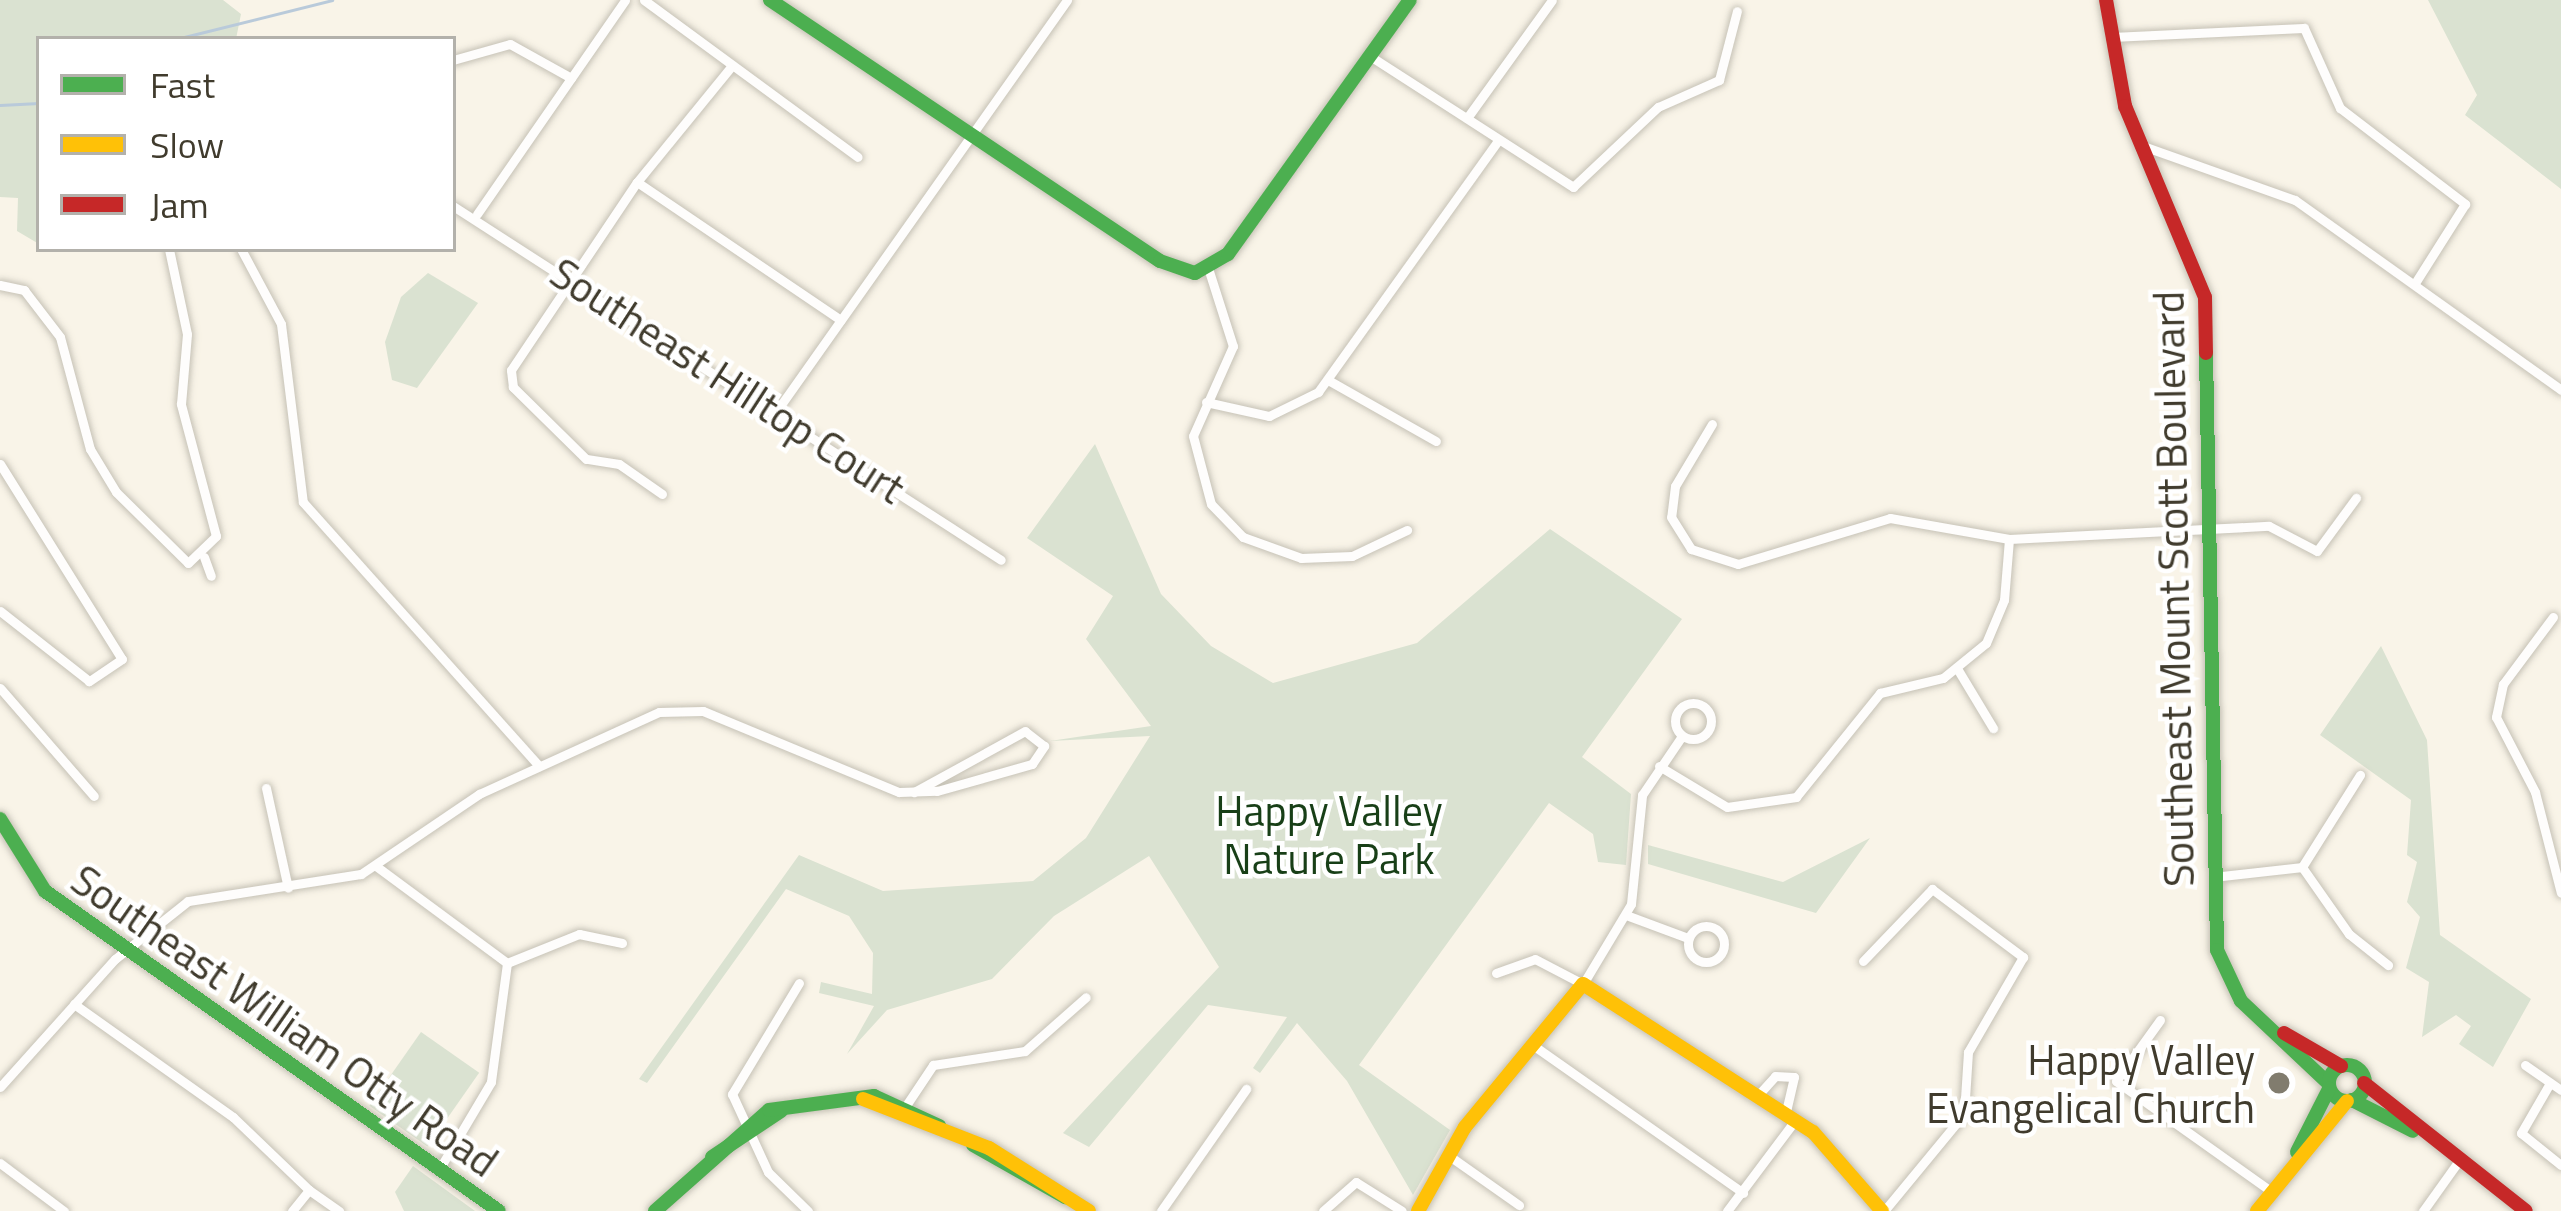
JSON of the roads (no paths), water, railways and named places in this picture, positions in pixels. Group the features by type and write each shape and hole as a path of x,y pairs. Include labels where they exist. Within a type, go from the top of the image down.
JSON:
{"main road":[{"path":"770,0 1160,261 1208,272 1410,0"},
{"name":"Southeast Mount Scott Boulevard","path":"2106,0 2111,37 2143,146 2203,286 2213,877 2221,963 2272,1030 2350,1101"},
{"name":"Southeast William Otty Road","path":"0,819 39,886 499,1211"},
{"path":"1418,1211 1448,1155 1583,984 1791,1116 1883,1211"},
{"name":"Southeast Mount Scott Boulevard","path":"2272,1030 2341,1066 2414,1131"},
{"path":"2257,1211 2297,1151 2341,1066"},
{"path":"2297,1151 2364,1083"},
{"path":"655,1211 745,1130 781,1111 863,1100 903,1108 1089,1211"},
{"path":"2350,1101 2414,1131 2526,1211"}],"street":[{"path":"477,214 625,0"},
{"path":"644,0 729,70 858,157"},
{"path":"778,409 1066,0"},
{"path":"1467,118 1552,0"},
{"path":"1370,56 1498,141 1582,186 1658,107 1719,80 1738,11"},
{"path":"2111,37 2304,28 2340,108 2465,204 2415,283"},
{"path":"456,59 510,44 571,78"},
{"path":"662,494 619,464 586,459 512,380 516,354 637,182 729,70"},
{"path":"1206,402 1274,415 1328,380 1498,141"},
{"path":"2143,146 2278,191 2561,390"},
{"path":"637,182 841,320"},
{"name":"Southeast Hilltop Court","path":"456,207 477,214 694,368 778,409 1000,560"},
{"path":"170,252 188,334 181,404 215,524 204,557 212,576"},
{"path":"243,252 281,323 303,502 539,766"},
{"path":"1208,272 1233,346 1193,436 1196,477 1243,536 1318,560 1407,530"},
{"path":"0,285 23,290 66,348 90,449 116,492 172,556 204,557"},
{"path":"1328,380 1436,441"},
{"path":"1712,424 1670,507 1681,538 1703,556 1764,564 1890,518 2008,539 2269,526 2317,551 2356,498"},
{"path":"0,464 10,495 119,641 110,676 118,691"},
{"path":"1659,766 1717,803 1770,808 1815,781 1880,693 1958,670 2000,617 2008,539"},
{"path":"0,611 82,679 110,676"},
{"path":"2553,617 2503,684 2496,717 2536,792 2561,893"},
{"path":"1958,670 1993,728"},
{"path":"0,688 94,796"},
{"path":"1496,973 1535,959 1583,984 1626,915 1636,820 1659,766 1682,736 1708,730 1702,706 1676,714 1682,736"},
{"path":"0,1087 126,948 194,898 288,888 376,866 539,766 650,715 692,708 862,785 914,791 1032,764 1044,746 1024,731 914,791"},
{"path":"2302,867 2360,775"},
{"path":"266,788 288,888"},
{"path":"376,866 507,963"},
{"path":"2213,877 2302,867"},
{"path":"2302,867 2349,934 2388,965"},
{"path":"1863,961 1932,890 2024,957 1968,1052 1964,1114 1883,1211"},
{"path":"1626,915 1688,938 1700,962 1723,950 1714,927 1688,938"},
{"path":"507,963 564,936 622,943"},
{"path":"440,1168 491,1082 507,963"},
{"path":"799,983 733,1078 745,1130 808,1211"},
{"path":"903,1108 933,1065 1025,1051 1086,997"},
{"path":"74,1004 233,1117 309,1190 339,1211"},
{"path":"2160,1020 2116,1081 2271,1191"},
{"path":"1537,1048 1743,1193"},
{"path":"2525,1065 2561,1090"},
{"path":"1727,1211 1791,1116 1794,1077 1775,1076 1760,1094"},
{"path":"2550,1083 2521,1133 2561,1165"},
{"path":"1161,1211 1246,1089"},
{"path":"1448,1155 1519,1204"},
{"path":"0,1162 64,1211"},
{"path":"2422,1211 2458,1162"},
{"path":"1323,1211 1356,1182 1402,1211"},
{"path":"292,1211 309,1190"}],"waterway":[{"path":"188,36 332,0"},
{"path":"0,105 36,103"}],"place":[{"name":"Happy Valley Evangelical Church","path":"2279,1083"}],"park label":[{"name":"Happy Valley Nature Park","path":"1329,834"}]}
